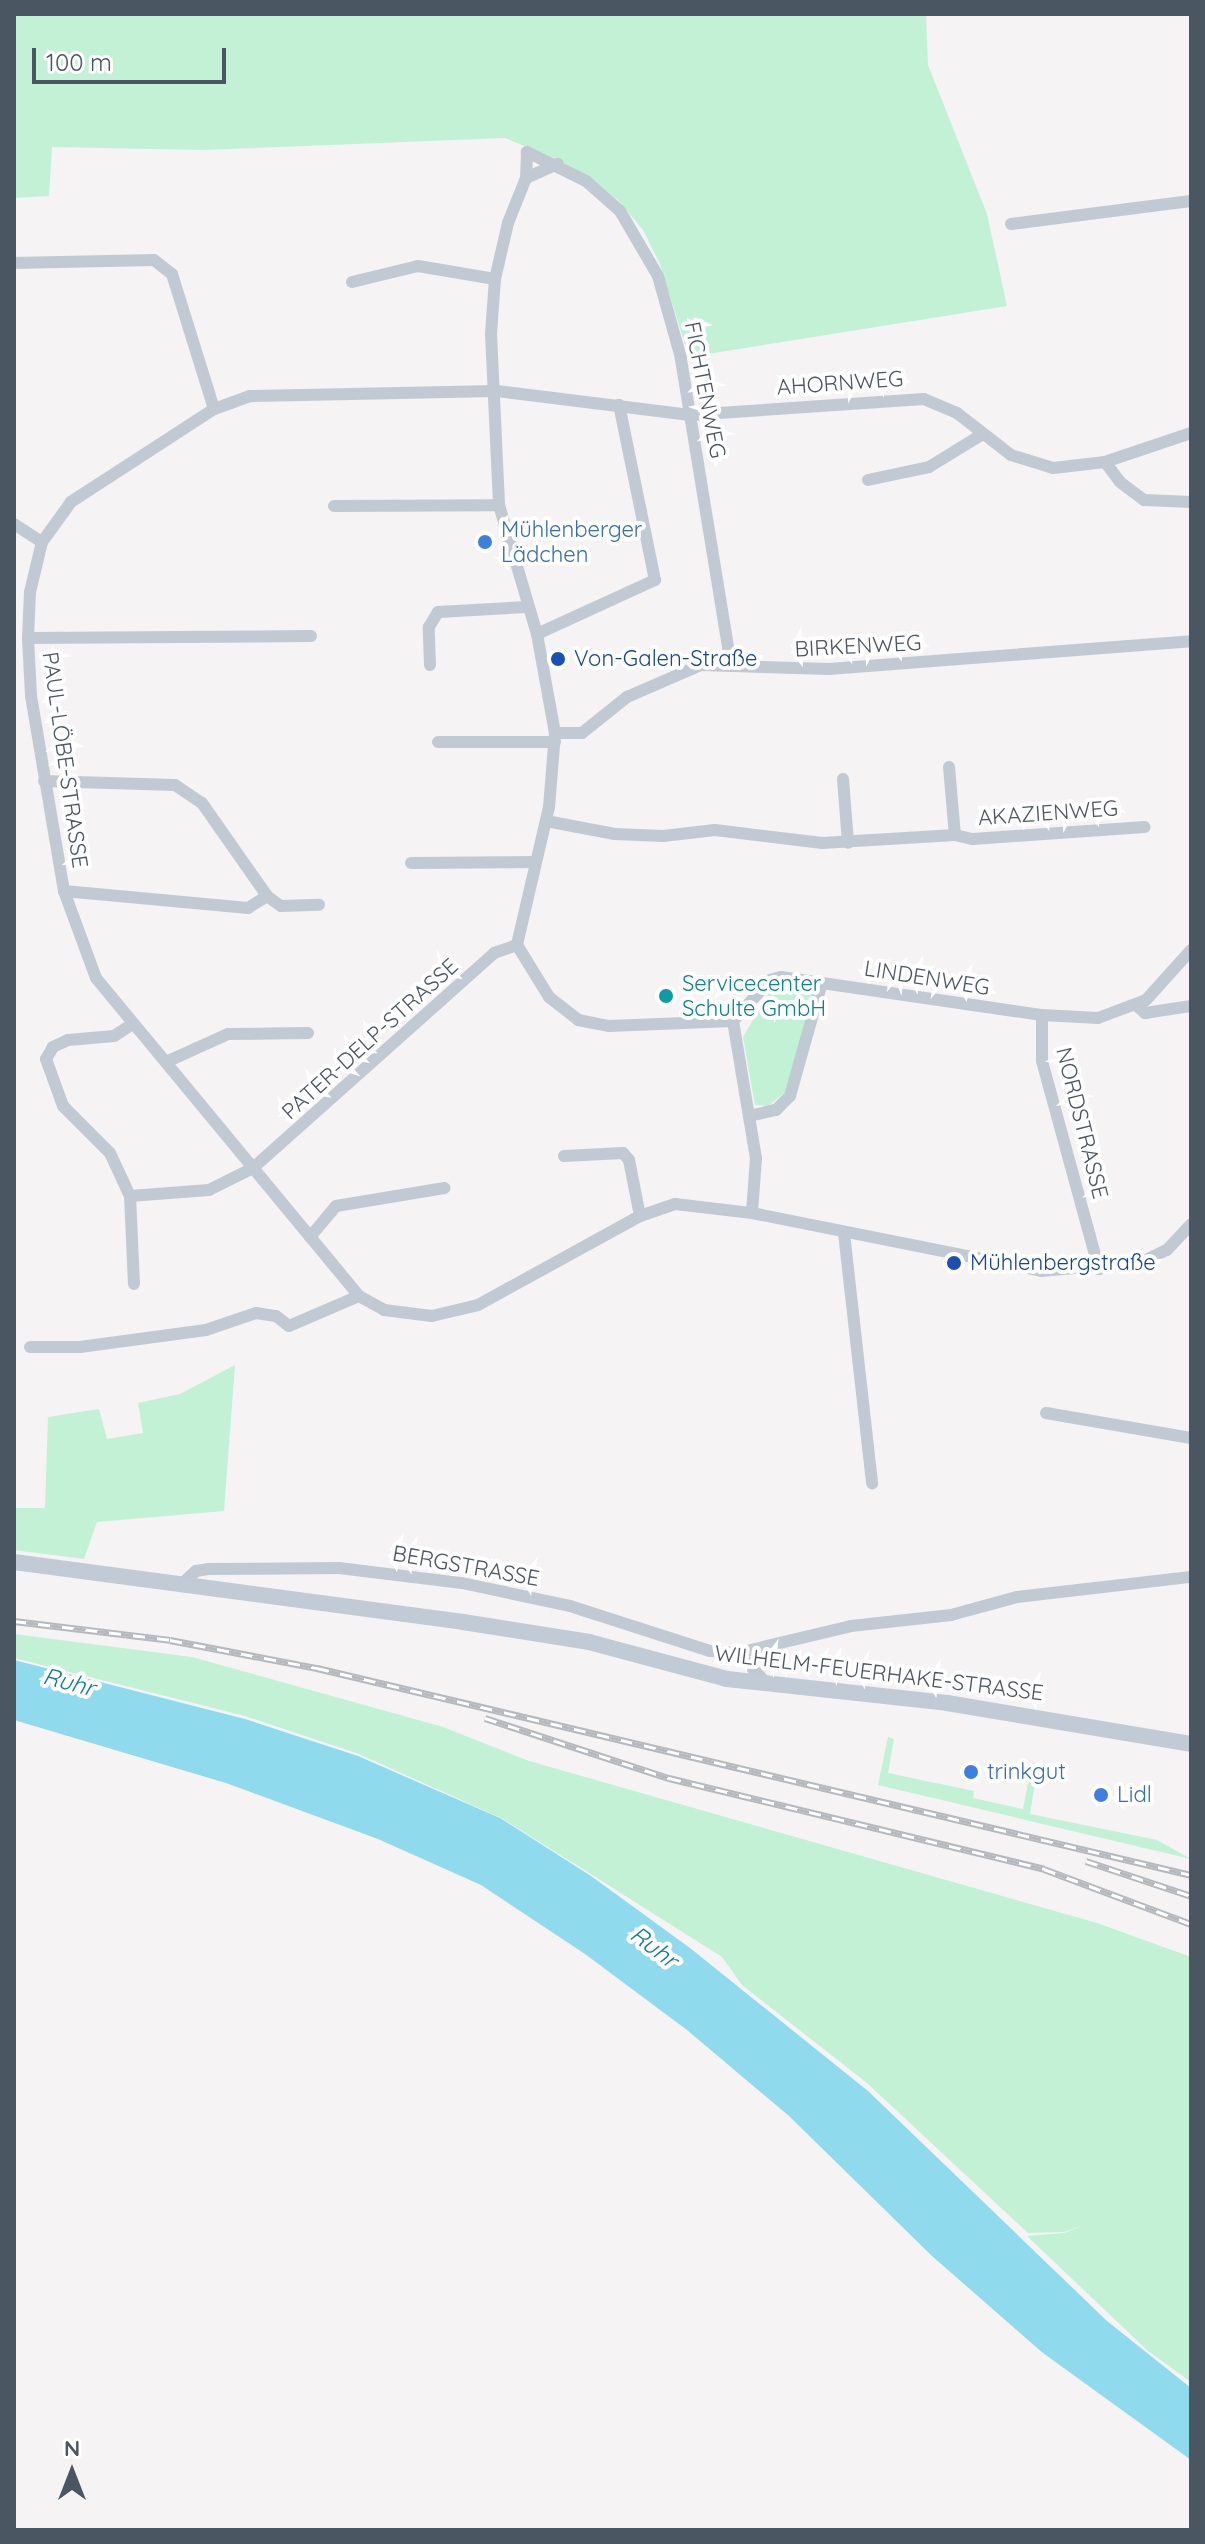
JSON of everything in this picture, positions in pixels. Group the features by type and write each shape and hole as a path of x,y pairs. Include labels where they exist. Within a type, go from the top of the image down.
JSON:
{"main road":[{"name":"WILHELM-FEUERHAKE-STRASSE","path":"14,1562 184,1582 589,1642 727,1679 947,1703 1191,1744"}],"street":[{"name":"FICHTENWEG","path":"526,178 527,152 558,164 620,211 638,238 673,324 731,665"},
{"path":"558,164 526,178 508,223 495,279 491,334 499,505 537,634 555,738 546,821 517,945 549,997 578,1020 609,1026 733,1021 757,1180 752,1213"},
{"path":"1011,224 1191,201"},
{"path":"14,263 154,260 172,274 214,409"},
{"path":"352,282 418,266 495,279"},
{"name":"PAUL-LÖBE-STRASSE","path":"359,1296 166,1062 131,1025 81,948 64,891 44,781 28,638 30,592 42,542 71,502 97,482 214,409 267,394 496,391 690,415"},
{"name":"AHORNWEG","path":"690,415 899,397 940,404 981,435 1030,464 1071,467 1105,462 1191,433"},
{"path":"537,634 655,580 619,405"},
{"path":"868,480 929,467 981,435"},
{"path":"1105,462 1120,482 1144,500 1191,502"},
{"path":"334,506 499,505"},
{"path":"14,524 42,542"},
{"path":"430,665 429,627 438,612 527,607"},
{"path":"28,638 311,636"},
{"name":"BIRKENWEG","path":"438,742 555,738 582,733 627,697 686,668 731,665 829,669 1191,641"},
{"name":"AKAZIENWEG","path":"949,767 955,835"},
{"path":"843,779 848,843"},
{"path":"44,781 175,785 202,803 267,896 281,906 319,905"},
{"name":"AKAZIENWEG","path":"546,821 615,834 663,836 715,830 848,843 955,835 973,839 1145,827"},
{"path":"411,863 535,862"},
{"path":"64,891 248,908 267,896"},
{"name":"PATER-DELP-STRASSE","path":"130,1196 209,1190 253,1168 494,953 517,945"},
{"name":"NORDSTRASSE","path":"1099,1269 1042,1061 1042,1015 1098,1018 1137,1006 1164,985 1191,950"},
{"name":"LINDENWEG","path":"733,1021 770,980 822,982 1042,1015"},
{"path":"749,1116 776,1110 790,1096 822,982"},
{"path":"1137,1006 1145,1013 1191,1006"},
{"path":"131,1025 114,1036 68,1040 53,1047 46,1059 63,1106 110,1153 130,1196 134,1284"},
{"path":"166,1062 228,1034 308,1033"},
{"path":"564,1156 623,1153 629,1160 640,1216"},
{"path":"310,1237 336,1206 445,1188"},
{"path":"30,1347 80,1347 206,1330 256,1313 276,1316 289,1326 359,1296 410,1316 455,1312 640,1216 690,1203 1018,1268 1099,1269 1157,1257 1191,1224"},
{"path":"844,1233 872,1483"},
{"path":"1046,1413 1191,1438"},
{"name":"BERGSTRASSE","path":"184,1582 196,1571 208,1569 379,1570 570,1606 710,1651 738,1653 851,1626 951,1615 1017,1597 1191,1577"},
{"path":"738,1653 767,1684"}],"green space":[{"path":"14,14 926,14 928,65 987,214 1007,306 689,357 660,264 643,230 618,200 561,161 505,138 204,150 52,147 49,196 14,198"},
{"path":"785,986 814,992 788,1090 768,1106 755,1105 743,1037 771,989"},
{"path":"235,1365 224,1511 97,1522 84,1559 14,1550 14,1508 45,1508 48,1417 99,1409 107,1439 143,1433 138,1403 180,1394"},
{"path":"14,1634 192,1657 443,1727 529,1761 1097,1923 1191,1957 1191,2382 1148,2351 1027,2236 1064,2233 1086,2224 1064,2232 1028,2233 867,2083 742,1985 722,1957 501,1818 359,1754 245,1716 14,1658"},
{"path":"888,1737 894,1739 888,1773 974,1791 973,1798 1023,1809 1032,1763 1038,1764 1030,1814 1157,1840 1191,1859 878,1785"}],"water":[{"name":"Ruhr","path":"14,1660 245,1719 358,1756 500,1818 591,1876 690,1948 868,2091 1107,2321 1191,2388 1191,2460 1043,2353 932,2256 789,2116 687,2030 585,1954 481,1885 378,1839 226,1783 14,1720"}],"railway":[{"path":"14,1621 170,1640 317,1668 1191,1875"},
{"path":"485,1718 669,1778 1044,1869 1191,1924"},
{"path":"1086,1861 1191,1896"}],"place":[{"name":"Mühlenberger Lädchen","path":"485,542"},
{"name":"Von-Galen-Straße","path":"558,659"},
{"name":"Servicecenter Schulte GmbH","path":"666,996"},
{"name":"Mühlenbergstraße","path":"954,1263"},
{"name":"trinkgut","path":"971,1772"},
{"name":"Lidl","path":"1101,1795"}]}
